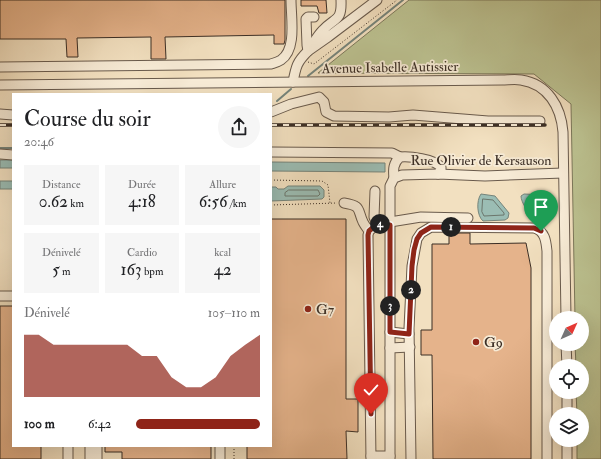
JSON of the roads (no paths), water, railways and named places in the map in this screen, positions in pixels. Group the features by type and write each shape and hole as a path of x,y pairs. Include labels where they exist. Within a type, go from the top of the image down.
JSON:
{"street":[{"path":"0,67 272,64 280,61 286,55 292,43 291,0"},
{"path":"308,51 323,29 340,16 342,0"},
{"path":"293,82 296,66 299,60 308,51 377,0"},
{"path":"308,51 306,19 308,17 314,17"},
{"path":"286,55 299,60"},
{"name":"Avenue Isabelle Autissier","path":"0,85 521,80 539,86 555,103 562,118 566,311"},
{"path":"272,112 291,104 319,97 324,102 326,112 334,116 389,117 413,115 488,121 540,121"},
{"path":"0,114 12,115"},
{"path":"272,152 392,153 398,159"},
{"path":"0,154 12,155"},
{"path":"272,157 398,159 406,157 435,162 441,167 438,174"},
{"path":"398,159 393,172 390,223 390,457 371,457 369,231 377,224 390,223 421,217 468,218"},
{"name":"Rue Olivier de Kersauson","path":"392,182 402,175 438,174 485,176 563,173"},
{"path":"375,191 374,218 377,224"},
{"path":"344,203 353,205 360,210 363,222 369,231"},
{"path":"411,459 409,334 412,266 417,239 425,230 431,227 519,227 534,228 541,231 544,235 547,251 547,459"},
{"path":"0,296 12,296"},
{"path":"390,332 409,334"},
{"path":"390,348 410,347"},
{"path":"68,447 68,459"},
{"path":"90,447 90,459"},
{"path":"97,447 97,459"},
{"path":"220,447 220,459"},
{"path":"567,447 567,459"}],"water":[{"path":"0,160 12,160 12,168 0,168"},
{"path":"272,162 385,163 385,172 272,171"},
{"path":"0,181 12,181 12,189 0,189"},
{"path":"288,186 320,186 324,190 324,197 322,199 272,201 272,187 284,189"},
{"path":"481,194 495,196 509,213 508,218 505,220 483,221 479,216 478,208 478,200"},
{"path":"524,194 547,195 550,198 548,216 546,218 533,216 529,212 523,204 521,198"}],"waterway":[{"path":"308,76 403,0"},
{"path":"277,101 291,89"},
{"path":"0,148 12,148"}],"railway":[{"path":"0,125 12,125"},
{"path":"272,125 545,125"}],"place":[{"name":"G7","path":"308,309"},
{"name":"G9","path":"476,342"}]}
